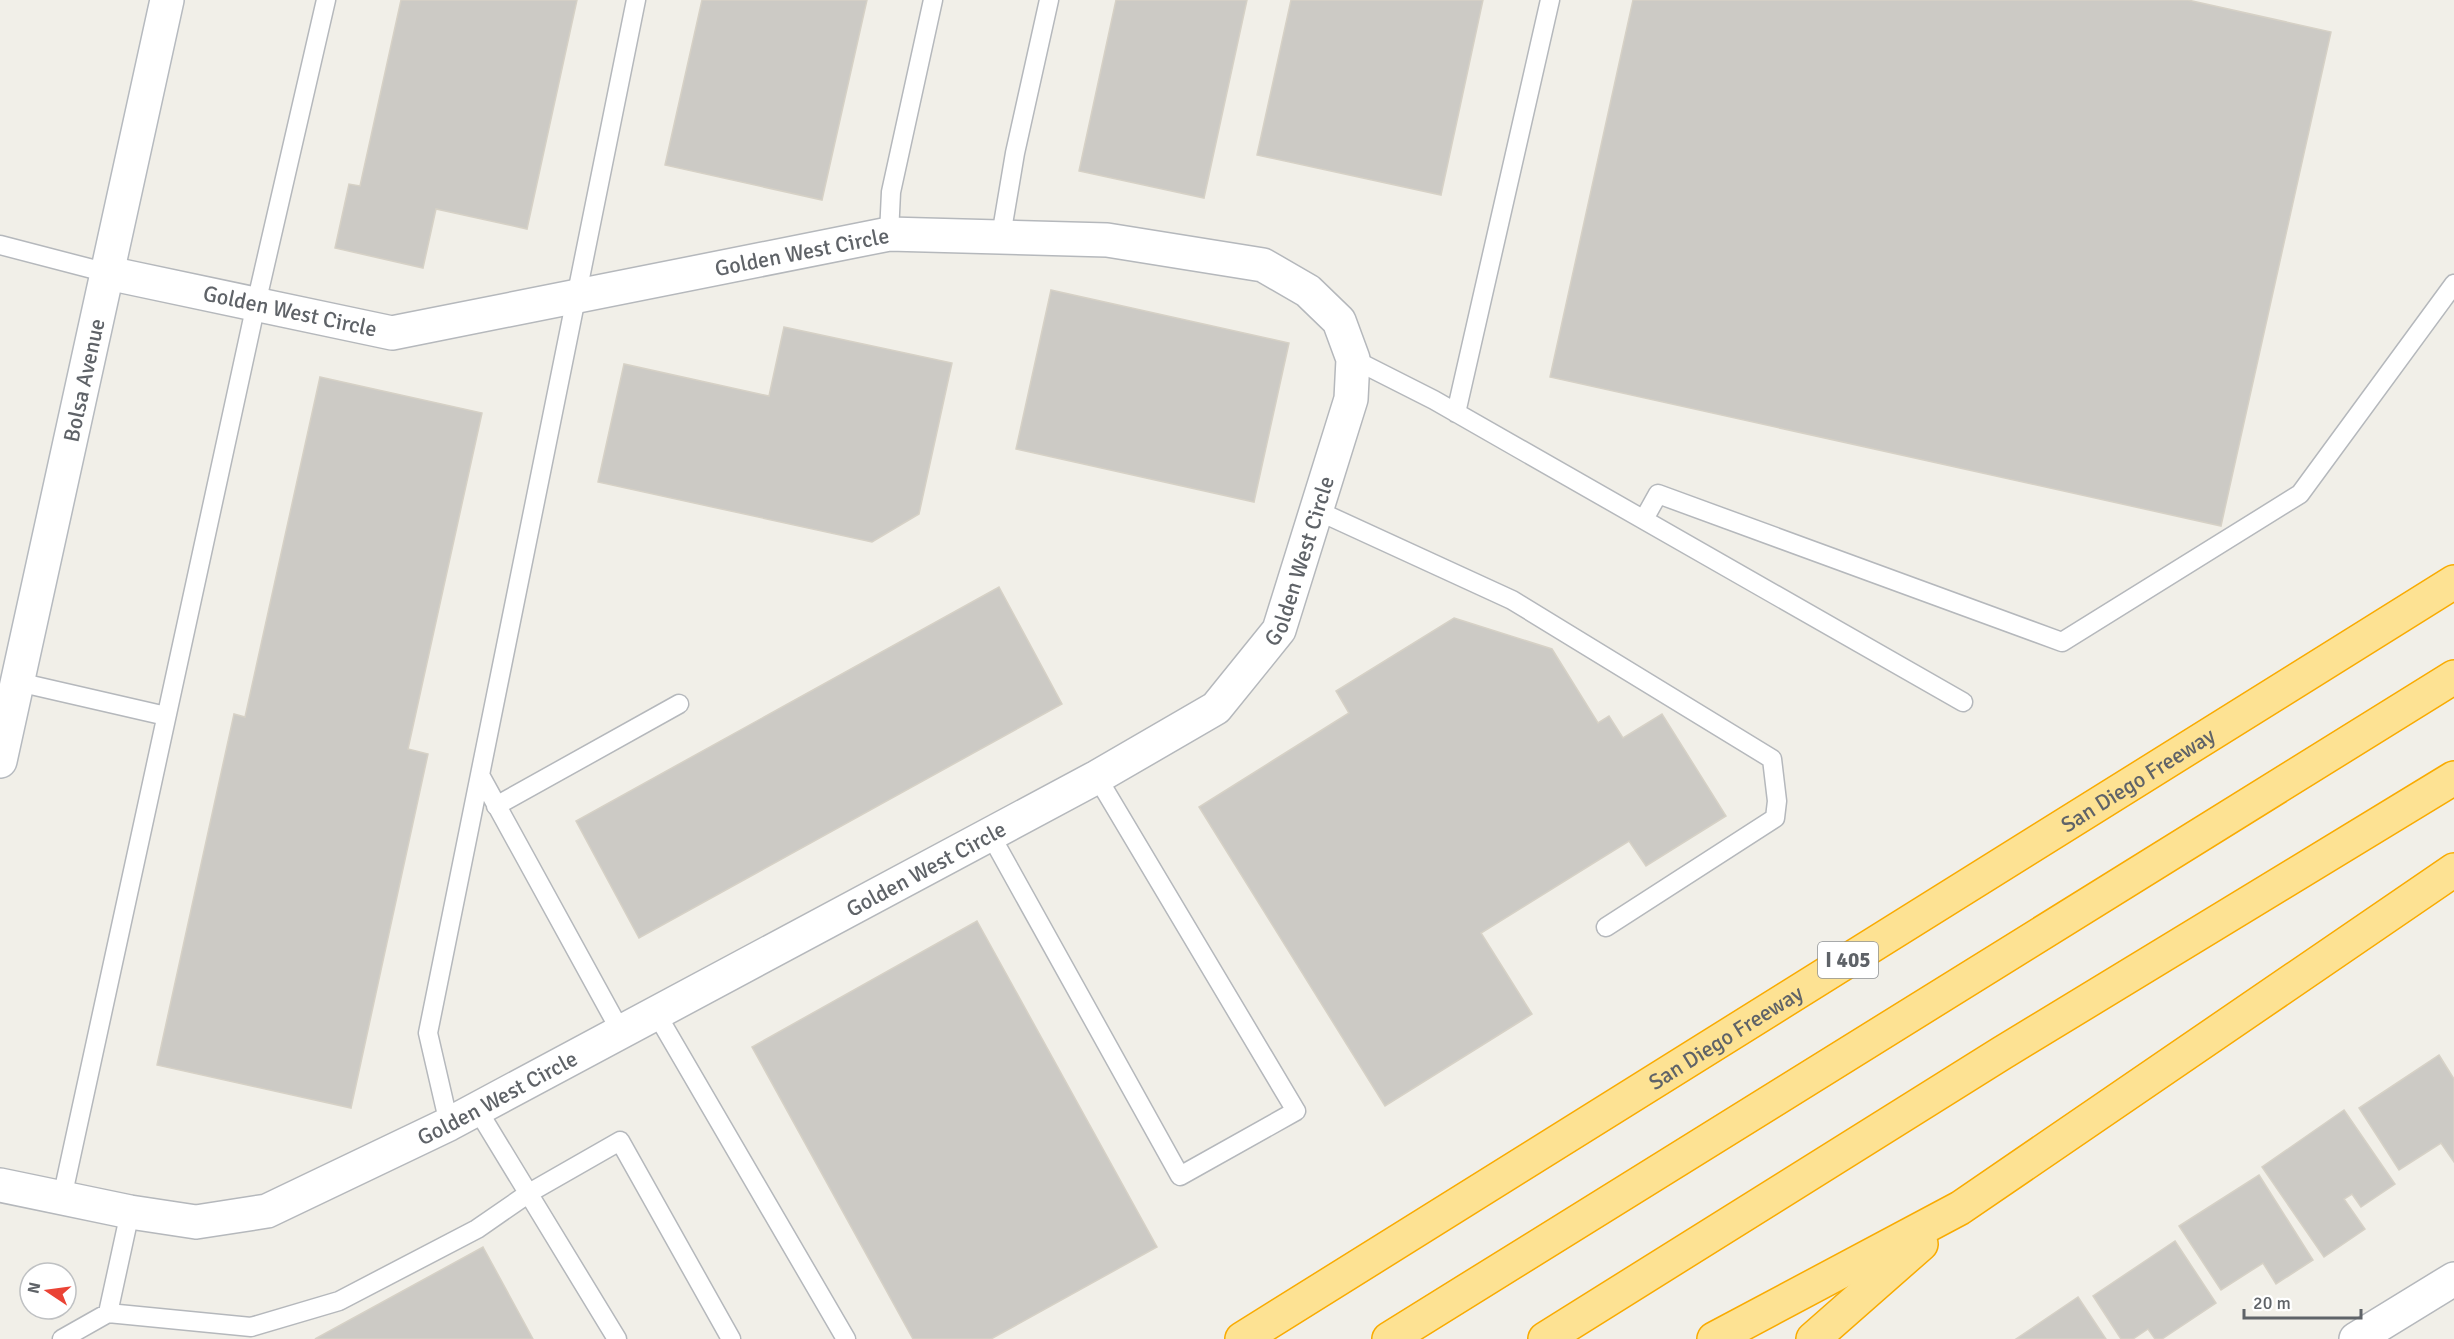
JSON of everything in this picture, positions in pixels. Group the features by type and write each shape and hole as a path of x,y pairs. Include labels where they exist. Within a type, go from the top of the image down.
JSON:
{"highway":[{"name":"San Diego Freeway","path":"1242,1339 2454,582"},
{"path":"1389,1339 2454,677"},
{"path":"1545,1339 2002,1053 2454,778"},
{"path":"1714,1339 1960,1209 2454,870"},
{"path":"1814,1339 1960,1209"}],"street":[{"name":"Bolsa Avenue","path":"0,761 167,0"},
{"name":"Golden West Circle","path":"0,1185 130,1212 195,1222 267,1211 463,1116 1097,777 1216,708 1280,630 1352,399 1353,359 1339,321 1308,291 1263,265 1107,240 889,234 392,333 108,273"},
{"path":"2356,1339 2454,1280"}],"lane":[{"path":"62,1198 256,304 326,0"},
{"path":"617,1339 528,1193 463,1116 428,1033 636,0"},
{"path":"889,234 891,192 933,0"},
{"path":"1000,237 1015,153 1048,0"},
{"path":"1456,413 1550,0"},
{"path":"0,245 108,273"},
{"path":"1644,519 1658,494 2062,642 2300,494 2454,284"},
{"path":"1353,359 1456,413 1963,702"},
{"path":"1316,510 1512,600 1772,759 1777,801 1775,818 1606,927"},
{"path":"18,682 166,716"},
{"path":"496,806 679,704"},
{"path":"480,775 621,1032"},
{"path":"990,834 1180,1176 1296,1111 1097,777"},
{"path":"656,1013 846,1339"},
{"path":"62,1339 108,1313 251,1327 339,1301 477,1229 528,1193 620,1141 731,1339"},
{"path":"108,1313 130,1212"}],"building":[{"path":"401,0 577,0 527,229 436,209 423,268 335,248 349,184 360,186"},
{"path":"702,0 867,0 822,200 665,165"},
{"path":"1116,0 1247,0 1204,198 1079,171"},
{"path":"1291,0 1483,0 1441,195 1257,155"},
{"path":"1633,0 2188,0 2331,32 2221,526 1550,377"},
{"path":"1051,290 1289,343 1254,502 1016,449"},
{"path":"784,327 952,363 919,514 872,542 598,482 624,364 769,396"},
{"path":"320,377 482,413 408,749 428,754 351,1108 157,1065 234,714 245,717"},
{"path":"999,587 1062,704 639,938 576,821"},
{"path":"1454,618 1552,649 1598,723 1609,716 1623,738 1662,714 1726,816 1646,866 1629,841 1481,933 1532,1014 1385,1106 1199,807 1349,713 1336,691"},
{"path":"977,921 1157,1247 991,1339 913,1339 752,1047"},
{"path":"2439,1055 2454,1079 2454,1162 2441,1143 2399,1170 2359,1108"},
{"path":"2344,1110 2395,1184 2361,1207 2352,1194 2344,1199 2365,1229 2324,1257 2262,1167"},
{"path":"2259,1175 2313,1260 2276,1284 2263,1263 2221,1290 2179,1226"},
{"path":"2175,1241 2216,1303 2162,1339 2155,1339 2148,1329 2133,1339 2121,1339 2093,1296"},
{"path":"483,1247 533,1339 315,1339"},
{"path":"2078,1297 2106,1339 2016,1339"}]}
